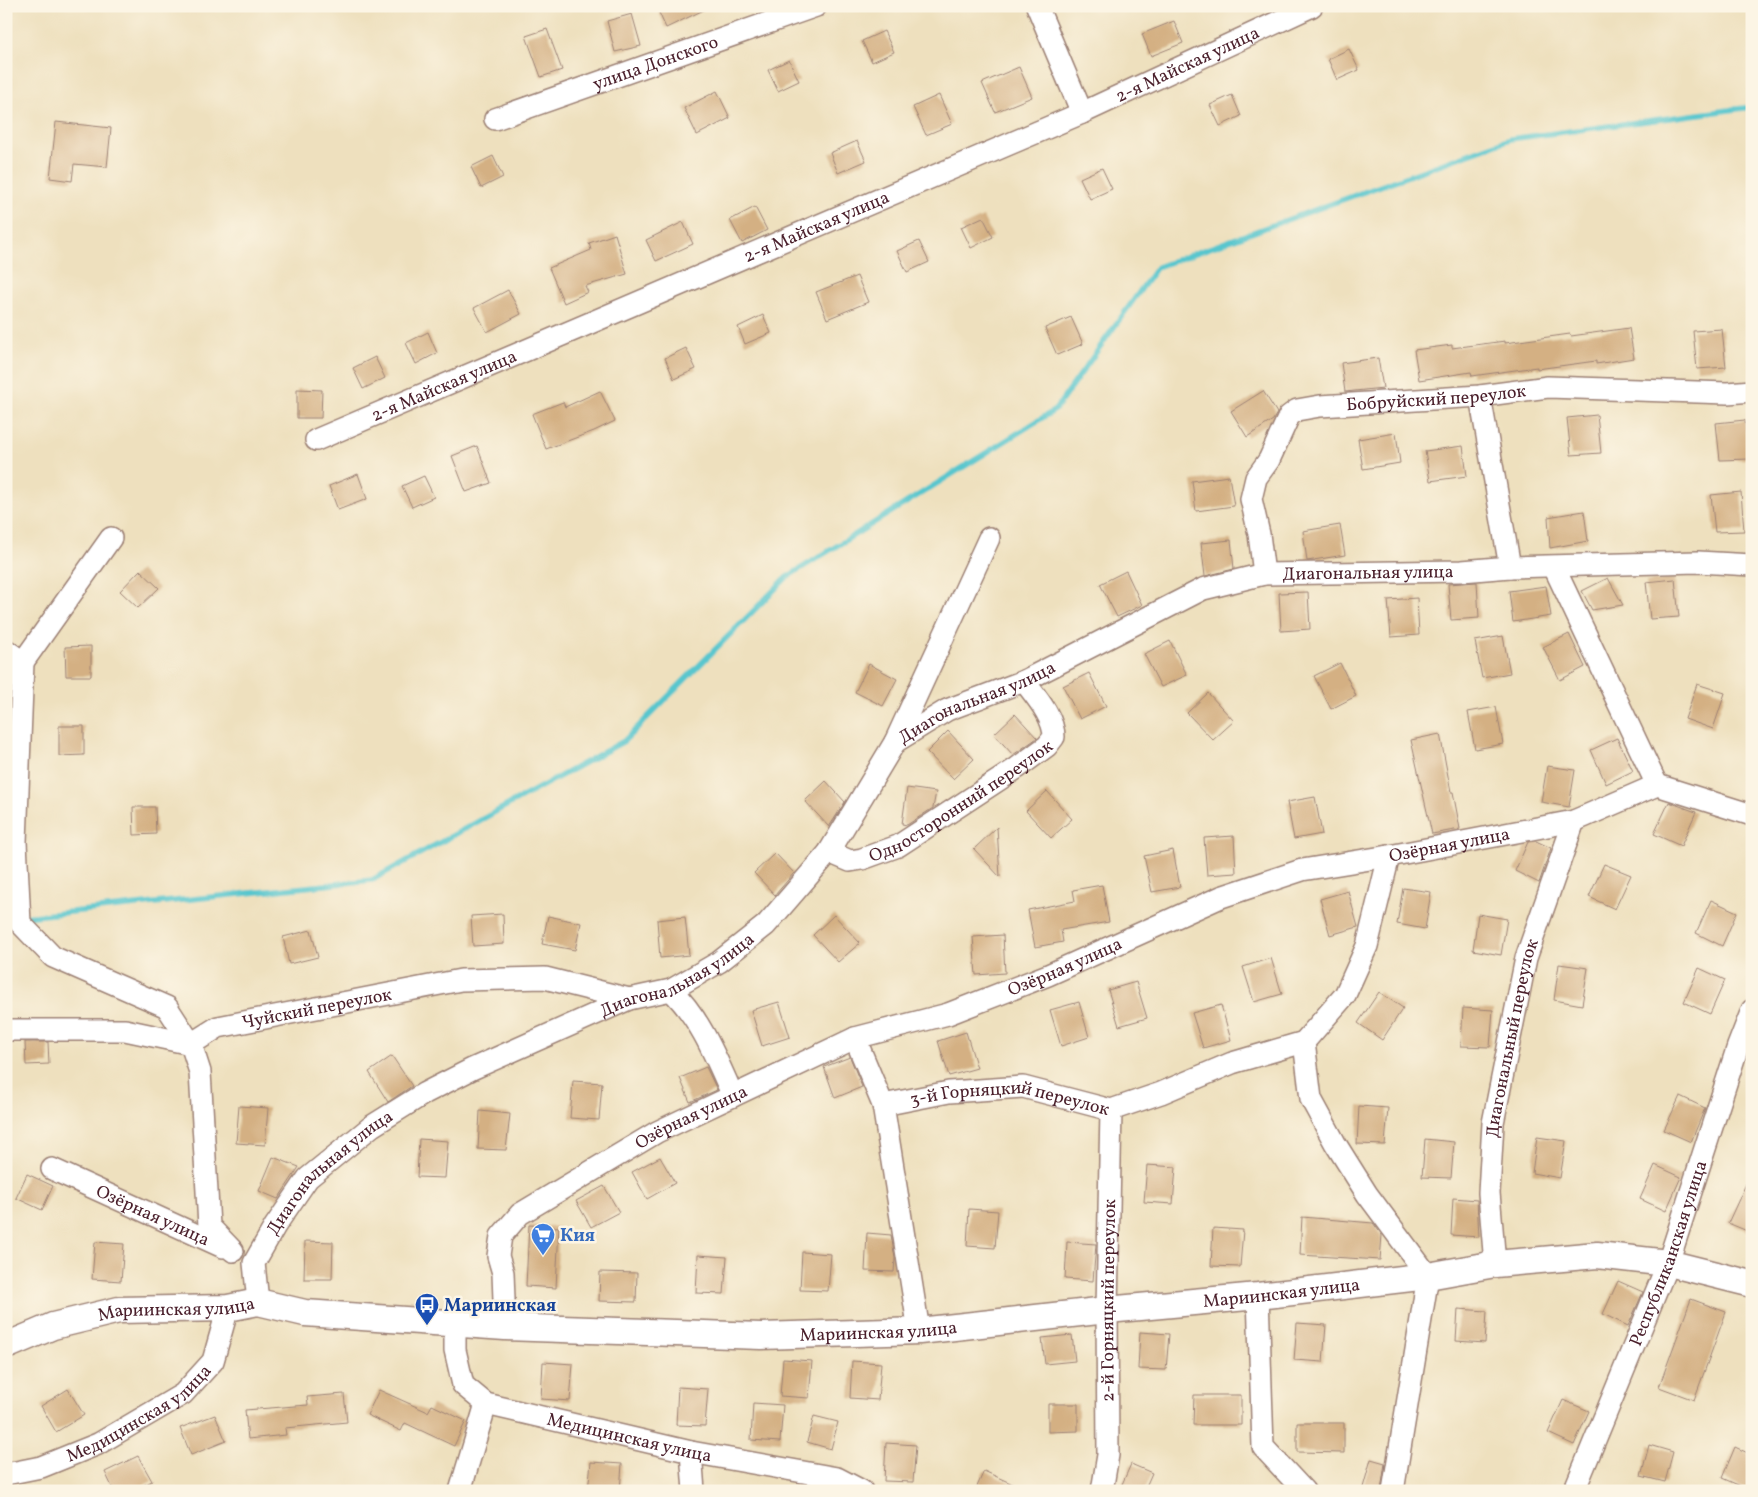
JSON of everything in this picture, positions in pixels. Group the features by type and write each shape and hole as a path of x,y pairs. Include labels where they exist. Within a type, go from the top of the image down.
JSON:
{"main road":[{"name":"Мариинская улица","path":"6,1346 53,1326 119,1310 228,1308 258,1302 305,1313 505,1328 761,1336 919,1331 1258,1296 1428,1276 1495,1264 1597,1255 1668,1262 1752,1284"}],"street":[{"name":"улица Донского","path":"495,119 816,6"},
{"path":"1037,6 1082,114"},
{"name":"2-я Майская улица","path":"316,440 1082,114 1312,6"},
{"name":"Бобруйский переулок","path":"1264,574 1259,534 1251,499 1256,478 1269,460 1289,416 1297,410 1320,406 1480,396 1548,387 1727,393 1752,391"},
{"path":"1480,396 1510,567"},
{"path":"111,538 15,656 16,842 20,923 53,957 167,1007 191,1044 200,1072 209,1226 233,1251"},
{"path":"895,742 989,538"},
{"name":"Диагональная улица","path":"254,1263 275,1226 308,1178 372,1126 425,1093 472,1069 629,999 671,990 719,962 766,925 829,852 895,742 947,710 1024,681 1203,589 1264,574 1462,572 1510,567 1698,562 1752,565"},
{"path":"1554,567 1657,785 1752,815"},
{"name":"Односторонний переулок","path":"829,852 850,861 862,859 898,846 1017,768 1047,746 1054,737 1054,729 1043,707 1024,681"},
{"name":"Озёрная улица","path":"505,1328 502,1273 498,1256 500,1236 520,1214 657,1132 855,1038 957,1010 1048,975 1221,897 1302,870 1389,856 1574,821 1657,785"},
{"name":"Диагональный переулок","path":"1495,1264 1489,1193 1493,1123 1526,958 1574,821"},
{"path":"1389,856 1368,946 1345,995 1304,1042 1311,1099 1335,1143 1368,1194 1428,1276 1392,1491"},
{"name":"Чуйский переулок","path":"191,1044 218,1027 461,980 545,978 629,999"},
{"path":"671,990 685,1004 706,1035 733,1096"},
{"name":"Республиканская улица","path":"1574,1491 1668,1262 1738,1046 1752,1010"},
{"path":"6,1030 125,1030 191,1044"},
{"path":"855,1038 883,1105 919,1331"},
{"name":"3-й Горняцкий переулок","path":"883,1105 949,1092 1024,1086 1111,1110 1161,1093 1232,1063 1304,1042"},
{"name":"2-й Горняцкий переулок","path":"1102,1491 1108,1455 1111,1110"},
{"name":"Озёрная улица","path":"52,1170 233,1251 254,1263"},
{"path":"254,1263 258,1302"},
{"path":"1258,1296 1263,1448 1304,1491"},
{"name":"Медицинская улица","path":"6,1474 41,1467 98,1444 183,1394 212,1361 228,1308"},
{"name":"Медицинская улица","path":"455,1324 455,1350 463,1384 486,1404 691,1452 837,1478 862,1491"},
{"path":"460,1491 486,1404"},
{"path":"691,1452 694,1491"}],"building":[{"path":"656,6 712,6 666,28"},
{"path":"632,14 641,46 615,52 607,21"},
{"path":"1174,21 1183,43 1151,56 1142,34"},
{"path":"547,29 562,70 541,77 526,36"},
{"path":"884,31 894,52 872,62 862,41"},
{"path":"1349,49 1359,70 1337,80 1328,59"},
{"path":"789,60 799,81 778,91 768,70"},
{"path":"1019,67 1032,97 995,112 982,83"},
{"path":"717,91 730,118 697,135 684,108"},
{"path":"939,95 952,124 926,135 913,107"},
{"path":"1232,95 1241,116 1220,126 1210,105"},
{"path":"56,122 111,128 107,167 74,164 72,181 50,178"},
{"path":"857,141 866,161 838,173 830,153"},
{"path":"493,156 503,177 481,188 471,167"},
{"path":"1102,168 1112,189 1090,199 1080,178"},
{"path":"755,207 767,230 742,243 730,220"},
{"path":"983,217 993,237 971,248 961,227"},
{"path":"683,222 693,244 656,261 646,240"},
{"path":"615,234 627,274 585,286 588,292 564,303 549,268 591,250 589,243"},
{"path":"919,241 929,262 907,272 897,251"},
{"path":"857,276 868,302 827,319 816,292"},
{"path":"508,290 521,314 487,332 474,308"},
{"path":"763,315 771,333 745,344 738,327"},
{"path":"1071,317 1083,344 1057,355 1045,328"},
{"path":"1629,328 1634,358 1596,364 1596,361 1537,369 1537,367 1472,376 1471,372 1419,380 1414,350 1452,345 1452,348 1505,341 1505,343"},
{"path":"1722,329 1726,367 1697,369 1693,331"},
{"path":"428,332 437,353 416,364 406,343"},
{"path":"686,348 696,369 674,379 665,358"},
{"path":"375,357 385,378 363,389 353,368"},
{"path":"1378,358 1383,388 1345,392 1341,363"},
{"path":"297,389 322,390 321,418 297,418"},
{"path":"600,391 615,421 546,449 532,414 563,402 565,407"},
{"path":"1263,391 1277,413 1273,420 1247,437 1231,411"},
{"path":"1597,415 1601,453 1571,455 1567,418"},
{"path":"1745,420 1749,459 1720,460 1716,423"},
{"path":"1396,433 1400,463 1363,469 1358,439"},
{"path":"477,446 491,483 466,492 452,456"},
{"path":"1463,446 1467,476 1430,481 1425,451"},
{"path":"358,474 367,499 338,510 329,486"},
{"path":"424,476 434,497 412,507 402,486"},
{"path":"1229,476 1234,506 1196,511 1192,481"},
{"path":"1741,492 1744,531 1715,532 1711,495"},
{"path":"1584,511 1588,541 1550,548 1548,517"},
{"path":"1340,525 1345,555 1307,561 1303,531"},
{"path":"1231,540 1234,569 1205,576 1201,543"},
{"path":"140,570 159,588 138,608 120,591"},
{"path":"1126,571 1142,605 1117,617 1100,584"},
{"path":"1608,578 1623,605 1592,610 1582,591"},
{"path":"1675,579 1679,617 1650,619 1646,582"},
{"path":"1477,582 1479,618 1451,620 1448,584"},
{"path":"1546,586 1551,616 1513,622 1509,591"},
{"path":"1308,592 1310,629 1281,631 1279,593"},
{"path":"1417,598 1419,635 1391,637 1388,600"},
{"path":"1569,634 1585,667 1560,680 1543,647"},
{"path":"1503,636 1510,673 1482,678 1475,641"},
{"path":"1170,641 1187,675 1161,687 1144,654"},
{"path":"91,646 91,676 66,676 65,647"},
{"path":"1340,663 1356,696 1331,709 1314,676"},
{"path":"869,664 897,679 883,706 855,692"},
{"path":"1089,673 1106,706 1080,719 1063,686"},
{"path":"1697,684 1725,693 1713,729 1685,719"},
{"path":"1208,693 1234,721 1213,740 1187,713"},
{"path":"1496,707 1503,744 1475,749 1468,712"},
{"path":"1015,714 1037,738 1013,755 994,734"},
{"path":"59,726 84,726 84,755 59,756"},
{"path":"948,731 974,759 953,779 927,752"},
{"path":"1440,734 1460,829 1432,834 1411,740"},
{"path":"1617,738 1633,771 1606,784 1591,750"},
{"path":"1547,766 1575,770 1569,807 1541,802"},
{"path":"826,781 845,802 829,827 805,801"},
{"path":"907,788 936,792 933,808 907,825 902,824"},
{"path":"1047,791 1072,819 1051,838 1026,811"},
{"path":"1315,797 1322,834 1294,839 1287,802"},
{"path":"1669,802 1696,812 1681,846 1654,834"},
{"path":"133,807 155,807 156,834 134,835"},
{"path":"997,827 1000,877 974,849"},
{"path":"1234,836 1236,873 1207,875 1204,838"},
{"path":"1536,841 1551,848 1539,883 1515,871 1528,842"},
{"path":"1173,850 1180,887 1152,892 1144,856"},
{"path":"775,853 794,873 775,895 754,873"},
{"path":"1604,864 1631,875 1615,909 1589,897"},
{"path":"1102,885 1109,922 1061,930 1063,942 1035,947 1028,910 1075,901 1073,890"},
{"path":"1403,888 1431,892 1425,929 1397,924"},
{"path":"1348,891 1358,927 1330,935 1320,899"},
{"path":"1711,900 1737,912 1722,946 1696,933"},
{"path":"503,914 504,944 473,946 471,916"},
{"path":"1478,914 1507,919 1501,955 1473,950"},
{"path":"834,915 860,943 838,962 813,935"},
{"path":"548,916 581,923 575,950 542,944"},
{"path":"685,917 689,955 660,958 657,920"},
{"path":"311,930 318,957 289,964 283,937"},
{"path":"1003,935 1005,973 976,975 973,937"},
{"path":"1271,958 1282,994 1254,1002 1243,967"},
{"path":"1559,964 1588,968 1582,1005 1554,1000"},
{"path":"1699,968 1725,980 1710,1014 1684,1002"},
{"path":"1136,982 1147,1018 1119,1026 1108,990"},
{"path":"1379,992 1403,1008 1382,1040 1358,1023"},
{"path":"779,1002 790,1037 762,1046 751,1010"},
{"path":"1079,1002 1089,1037 1061,1046 1050,1010"},
{"path":"1221,1005 1231,1040 1203,1048 1192,1013"},
{"path":"1463,1008 1493,1010 1490,1047 1461,1046"},
{"path":"966,1032 977,1068 949,1076 938,1041"},
{"path":"25,1042 48,1042 49,1064 26,1065"},
{"path":"392,1056 412,1086 388,1102 369,1072"},
{"path":"850,1057 862,1087 835,1098 824,1067"},
{"path":"706,1067 717,1090 690,1102 680,1078"},
{"path":"573,1081 602,1083 599,1120 570,1118"},
{"path":"1680,1096 1705,1108 1691,1142 1664,1130"},
{"path":"239,1106 268,1108 265,1145 236,1143"},
{"path":"1359,1106 1388,1108 1385,1145 1357,1144"},
{"path":"480,1111 510,1114 506,1150 478,1149"},
{"path":"1537,1137 1566,1141 1560,1178 1532,1173"},
{"path":"419,1139 448,1141 445,1178 417,1177"},
{"path":"1425,1139 1454,1142 1451,1178 1422,1177"},
{"path":"273,1157 299,1167 278,1199 259,1191"},
{"path":"660,1157 675,1183 647,1199 632,1172"},
{"path":"1147,1165 1176,1167 1173,1204 1144,1202"},
{"path":"1655,1165 1681,1177 1666,1211 1640,1199"},
{"path":"1752,1171 1752,1233 1728,1223"},
{"path":"27,1174 53,1186 42,1210 16,1198"},
{"path":"604,1186 619,1212 591,1227 576,1201"},
{"path":"1453,1198 1477,1200 1479,1237 1451,1235"},
{"path":"969,1209 998,1211 995,1248 967,1246"},
{"path":"1302,1217 1373,1223 1382,1235 1380,1260 1300,1255"},
{"name":"Кия","path":"529,1225 559,1227 556,1288 526,1286"},
{"path":"1213,1228 1243,1230 1240,1267 1211,1266"},
{"path":"867,1233 891,1235 895,1258 894,1272 865,1271"},
{"path":"305,1241 333,1242 332,1279 304,1279"},
{"path":"95,1242 124,1244 121,1281 92,1279"},
{"path":"1067,1242 1096,1244 1093,1281 1065,1279"},
{"path":"802,1252 831,1254 828,1291 800,1290"},
{"path":"698,1255 727,1257 724,1294 696,1293"},
{"path":"600,1272 637,1273 636,1302 599,1301"},
{"path":"1618,1281 1643,1292 1628,1326 1603,1314"},
{"path":"1691,1299 1726,1312 1694,1400 1659,1387"},
{"path":"1458,1309 1487,1311 1485,1343 1456,1341"},
{"path":"1297,1323 1326,1325 1323,1362 1294,1360"},
{"path":"1140,1332 1169,1334 1166,1370 1138,1369"},
{"path":"1072,1335 1075,1361 1045,1364 1042,1338"},
{"path":"783,1359 812,1361 809,1398 780,1396"},
{"path":"852,1361 881,1363 878,1400 850,1398"},
{"path":"543,1362 573,1364 570,1401 541,1399"},
{"path":"678,1387 708,1389 705,1426 676,1425"},
{"path":"68,1389 84,1415 56,1432 41,1406"},
{"path":"379,1390 428,1412 432,1405 466,1421 454,1446 405,1423 401,1431 367,1415"},
{"path":"344,1394 347,1422 285,1428 286,1435 248,1439 245,1410 308,1405 307,1397"},
{"path":"1194,1395 1241,1395 1241,1425 1193,1425"},
{"path":"1563,1400 1589,1411 1574,1445 1548,1433"},
{"path":"753,1403 783,1405 780,1442 751,1440"},
{"path":"1048,1404 1078,1404 1078,1431 1048,1432"},
{"path":"215,1415 226,1441 191,1455 180,1428"},
{"path":"814,1416 838,1422 831,1449 807,1442"},
{"path":"1297,1423 1344,1423 1344,1453 1297,1452"},
{"path":"886,1443 916,1445 913,1482 884,1481"},
{"path":"1649,1445 1673,1452 1665,1482 1641,1476"},
{"path":"1735,1447 1752,1455 1752,1491 1722,1478"},
{"path":"138,1456 152,1481 132,1491 114,1491 105,1472"},
{"path":"1371,1459 1385,1463 1381,1491 1362,1491"},
{"path":"591,1462 622,1464 620,1491 588,1491"},
{"path":"1131,1464 1152,1473 1144,1491 1119,1491"},
{"path":"984,1471 1028,1491 975,1491"}],"waterway":[{"path":"24,917 372,880 624,741 787,577 1055,410 1157,267 1510,139 1752,107"}],"place":[{"name":"Кия","path":"543,1256"},
{"name":"Мариинская","path":"427,1326"}]}
